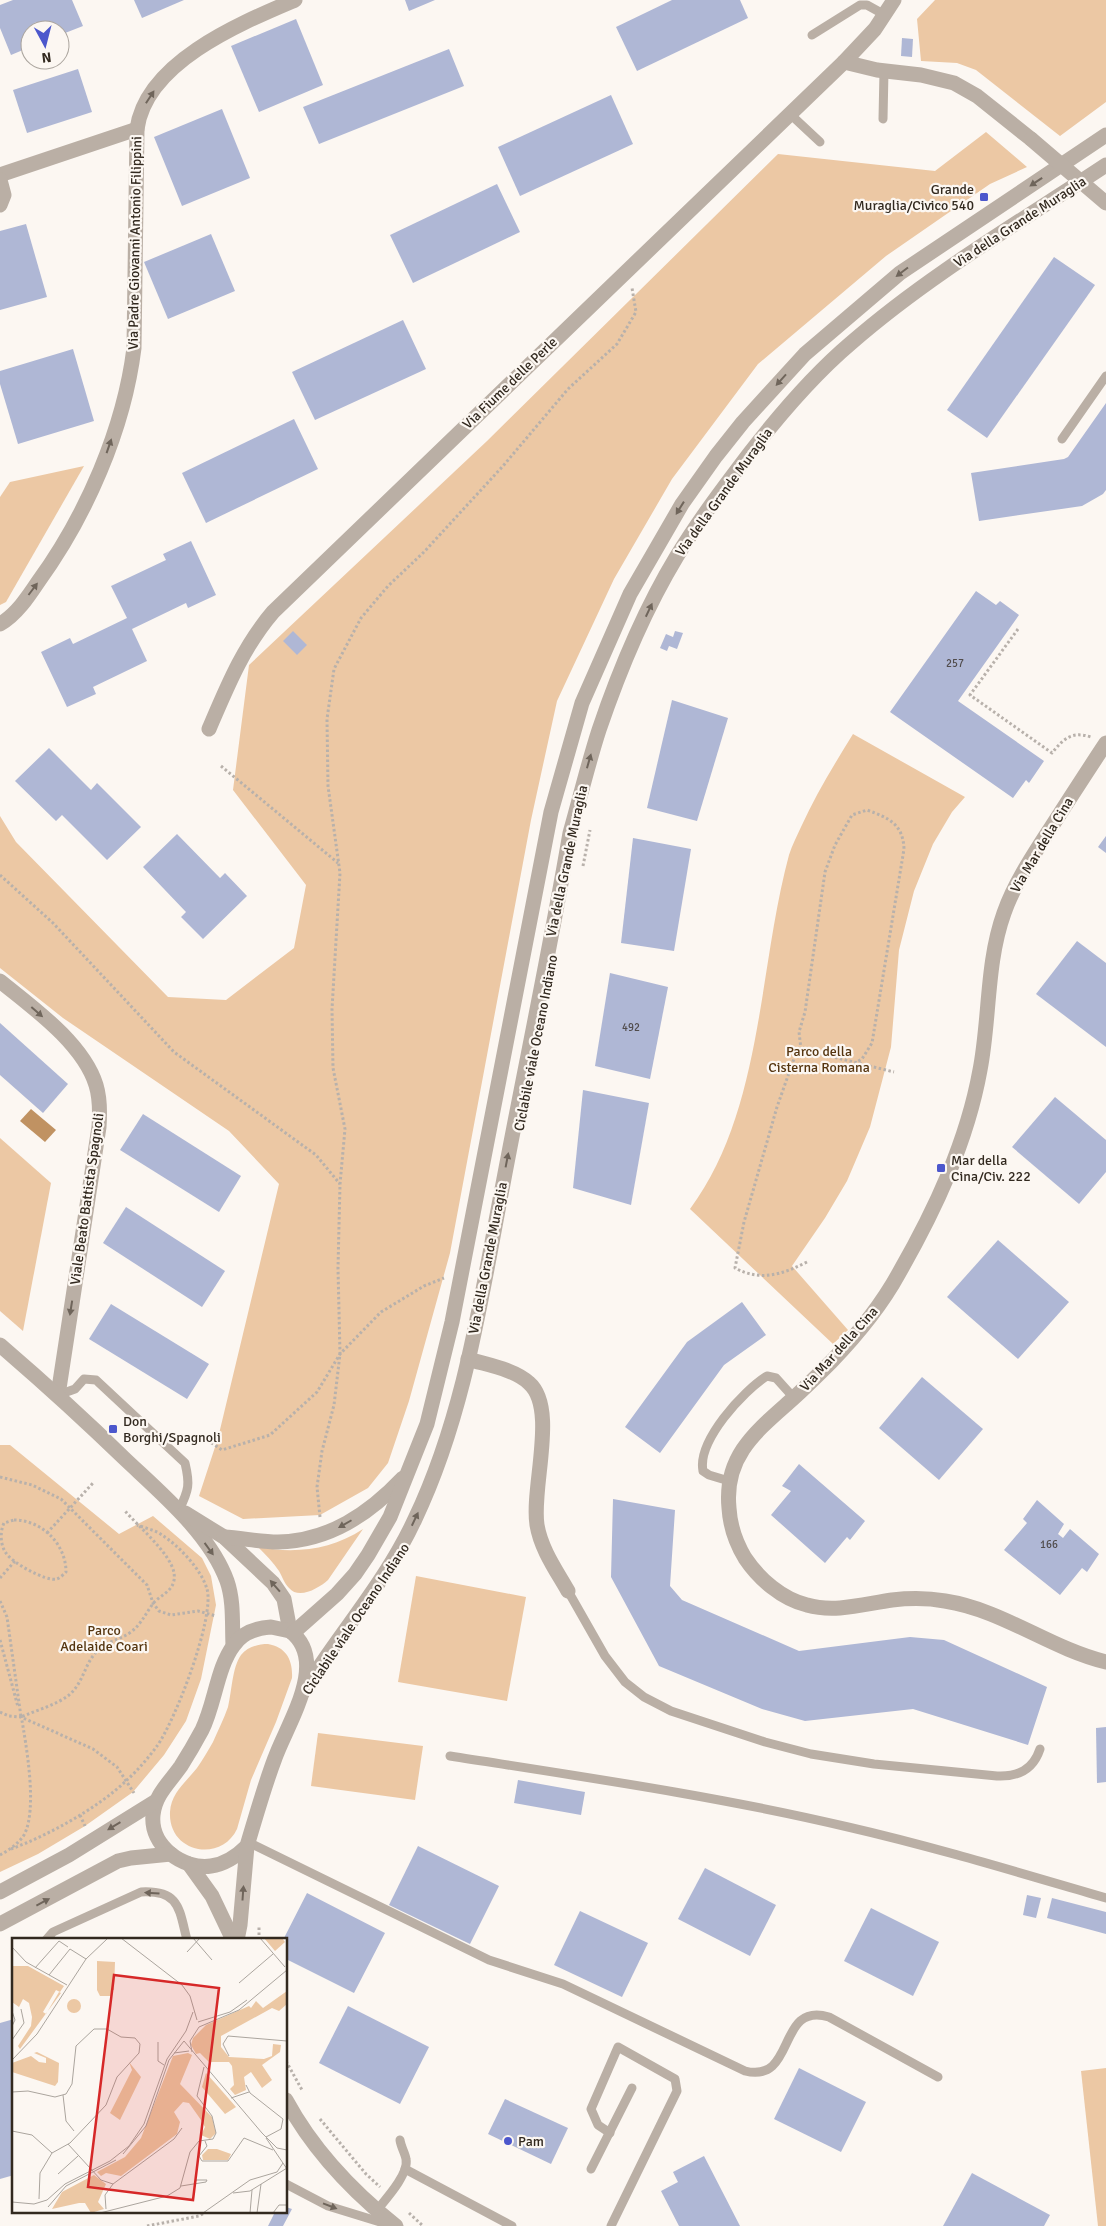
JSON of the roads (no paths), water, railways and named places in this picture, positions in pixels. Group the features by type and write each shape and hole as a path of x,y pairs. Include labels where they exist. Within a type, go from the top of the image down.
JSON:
{"street":[{"name":"Via Padre Giovanni Antonio Filippini","path":"0,624 30,594 62,546 100,470 123,402 131,367 134,339 137,129 141,112 149,98 180,62 229,31 295,0"},
{"name":"Via Fiume delle Perle","path":"209,729 241,657 255,634 273,612 844,62 885,15 894,0"},
{"path":"844,62 884,71 929,77 961,86 977,96 1031,139 1106,202"},
{"path":"0,176 137,129"},
{"name":"Via della Grande Muraglia","path":"291,1632 337,1594 355,1574 390,1517 410,1471 435,1396 558,785 577,720 594,672 617,619 654,550 682,504 716,456 805,354 900,273 1106,135"},
{"name":"Via della Grande Muraglia","path":"303,1692 321,1663 374,1590 415,1521 431,1484 451,1427 468,1359 570,833 589,762 611,698 636,639 669,570 715,500 757,443 790,403 836,355 926,283 1106,165"},
{"path":"0,180 4,195 0,205"},
{"name":"Via Mar della Cina","path":"1105,744 1032,857 1004,913 993,963 984,1049 974,1101 954,1158 933,1209 900,1273 873,1314 830,1363 747,1442 737,1459 729,1482 730,1517 742,1553 757,1573 777,1591 791,1599 805,1605 825,1608 845,1608 904,1599 948,1601 990,1613 1061,1648 1106,1662"},
{"name":"Viale Beato Battista Spagnoli","path":"0,981 48,1021 74,1049 91,1072 98,1097 99,1127 58,1395"},
{"path":"0,1345 58,1395 179,1510 221,1568 230,1593 233,1645 224,1665 203,1728 186,1758 156,1801 69,1855 0,1892"},
{"path":"468,1359 518,1376 529,1383 539,1398 543,1424 536,1488 537,1524 546,1551 568,1591"},
{"path":"224,1537 277,1542 321,1535 338,1528 370,1509 410,1471"},
{"path":"179,1510 224,1537 279,1590 286,1605 291,1632 302,1645 306,1658 306,1678 303,1692 275,1756 248,1844 237,1938"},
{"path":"233,1645 248,1634 265,1628 279,1628 291,1632"},
{"path":"156,1801 154,1827 158,1840 170,1854 189,1864 202,1866 220,1864 236,1856 248,1844"},
{"path":"0,1924 118,1861 170,1854"},
{"path":"189,1864 212,1896 232,1938"},
{"path":"288,2103 310,2139 329,2163 395,2226"}],"lane":[{"path":"812,35 860,5 867,5 885,15"},
{"path":"883,119 884,71"},
{"path":"790,114 820,142"},
{"path":"1062,439 1106,376"},
{"path":"729,1482 709,1475 703,1471 702,1466 709,1444 726,1416 737,1402 767,1376 776,1378 794,1398"},
{"path":"58,1395 75,1389 84,1379 96,1380 185,1463 189,1480 188,1492 179,1510"},
{"path":"568,1591 605,1656 625,1682 650,1701 684,1716 765,1742 832,1758 997,1776 1022,1773 1034,1763 1040,1749"},
{"path":"450,1756 682,1792 836,1824 951,1852 1106,1898"},
{"path":"248,1844 489,1960 563,1984 745,2071 764,2072 774,2066 797,2023 806,2017 817,2015 829,2018 938,2077"},
{"path":"48,1938 53,1932 141,1892 154,1892 171,1896 178,1904 186,1938"},
{"path":"610,2133 598,2125 591,2109 618,2048 674,2079 677,2091 611,2226"},
{"path":"591,2169 632,2088"},
{"path":"377,2210 406,2169 406,2158 400,2140"},
{"path":"406,2169 511,2226"},
{"path":"288,2185 328,2206 395,2226"}],"place":[{"name":"Grande Muraglia/Civico 540","path":"984,197"},
{"name":"Mar della Cina/Civ. 222","path":"941,1168"},
{"name":"Don Borghi/Spagnoli","path":"113,1429"},
{"name":"Pam","path":"508,2141"}],"park label":[{"name":"Parco della Cisterna Romana","path":"819,1060"},
{"name":"Parco Adelaide Coari","path":"104,1638"}]}
